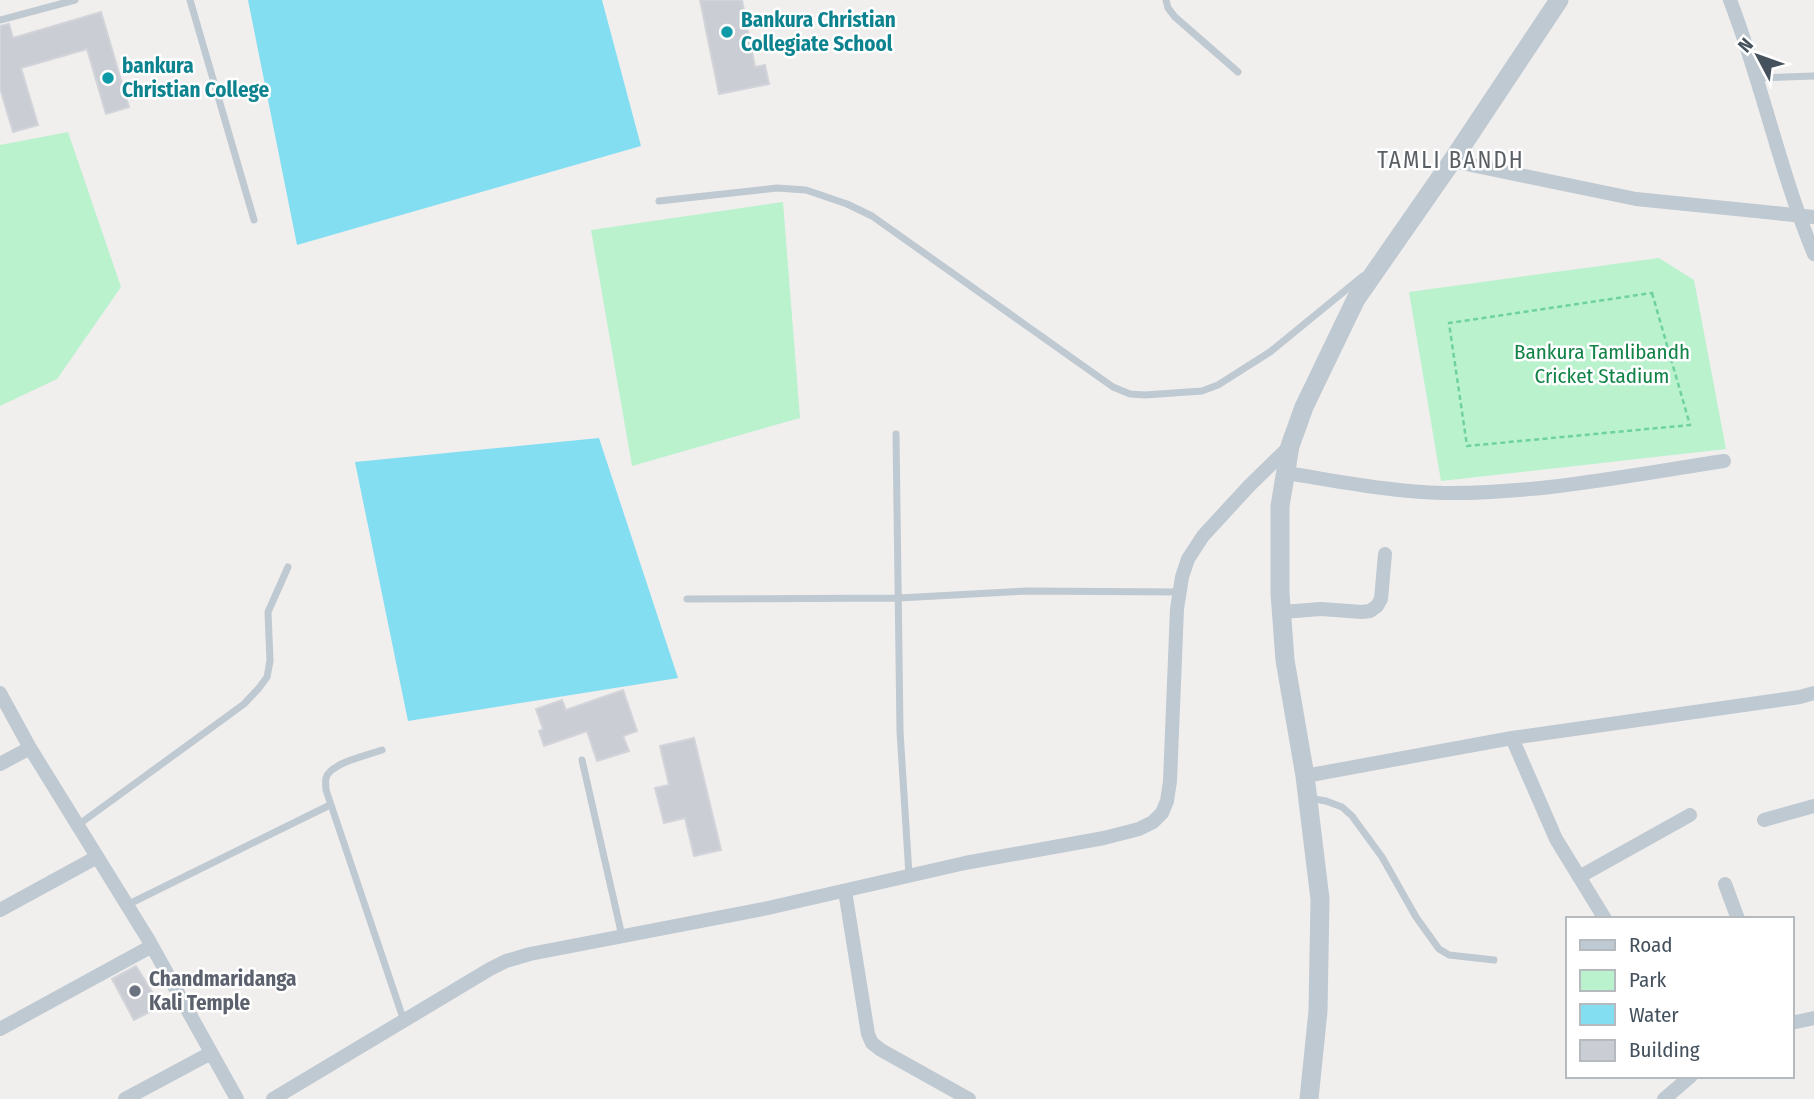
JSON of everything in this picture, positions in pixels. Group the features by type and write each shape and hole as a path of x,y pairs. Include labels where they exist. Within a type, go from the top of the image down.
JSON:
{"street":[{"path":"1309,1099 1318,1011 1320,899 1305,776 1285,660 1280,506 1290,446 1304,407 1356,299 1559,0"},
{"path":"1730,0 1798,214 1814,254"},
{"path":"1452,161 1636,199 1814,217"},
{"path":"272,1099 506,961 530,954 768,908 965,863 1104,838 1139,829 1153,821 1161,813 1167,800 1170,781 1177,609 1188,559 1203,536 1290,446"},
{"path":"1286,473 1383,488 1442,493 1497,492 1560,486 1724,461"},
{"path":"1282,612 1321,609 1370,611 1381,599 1385,554"},
{"path":"1305,776 1511,738 1776,701 1814,693"},
{"path":"2,700 152,946 237,1099"},
{"path":"1511,738 1556,839 1604,917"},
{"path":"0,764 30,748"},
{"path":"1764,820 1814,806"},
{"path":"1579,877 1690,816"},
{"path":"0,910 97,858"},
{"path":"1725,884 1737,917"},
{"path":"845,891 868,1034 873,1043 969,1099"},
{"path":"0,1029 152,946"},
{"path":"1793,1023 1814,1018"},
{"path":"125,1099 211,1053"},
{"path":"1664,1099 1689,1078"}],"lane":[{"path":"0,20 75,0"},
{"path":"190,0 254,220"},
{"path":"1166,0 1175,18 1238,72"},
{"path":"1756,78 1814,76"},
{"path":"659,201 777,188 806,190 847,204 872,216 1113,387 1130,394 1202,391 1218,385 1270,352 1385,258"},
{"path":"896,434 900,731 909,876"},
{"path":"77,825 244,704 259,688 267,677 270,661 268,612 288,567"},
{"path":"687,598 899,597 1027,591 1180,592"},
{"path":"382,750 340,765 331,771 326,778 326,790 404,1021"},
{"path":"582,760 622,936"},
{"path":"1307,797 1342,807 1352,816 1382,857 1416,918 1439,949 1449,955 1494,960"},
{"path":"127,905 330,805"}],"path":[{"path":"1652,293 1690,425 1468,446 1449,323 1652,293"}],"green space":[{"path":"68,132 121,287 57,379 0,406 0,145"},
{"path":"783,202 800,418 632,466 591,230"},
{"name":"Bankura Tamlibandh Cricket Stadium","path":"1659,258 1694,280 1726,449 1441,481 1409,292"}],"water":[{"path":"248,0 602,0 641,146 297,245"},
{"path":"599,438 678,678 408,721 355,462"}],"building":[{"name":"Bankura Christian Collegiate School","path":"700,0 742,0 755,67 765,65 769,84 719,94"},
{"name":"bankura Christian College","path":"101,12 129,107 106,114 87,49 21,68 38,125 13,132 0,88 0,26 9,24 13,38"},
{"path":"623,690 637,731 623,736 629,751 597,761 587,731 544,746 539,731 543,729 536,709 562,700 566,710"},
{"path":"694,738 721,850 694,856 685,818 664,823 655,788 669,785 660,746"},
{"name":"Chandmaridanga Kali Temple","path":"136,966 161,1006 134,1020 112,979"}],"place":[{"name":"Bankura Christian Collegiate School","path":"727,32"},
{"name":"bankura Christian College","path":"108,78"},
{"name":"Chandmaridanga Kali Temple","path":"135,991"}],"district":[{"name":"TAMLI BANDH","path":"1451,160"}]}
